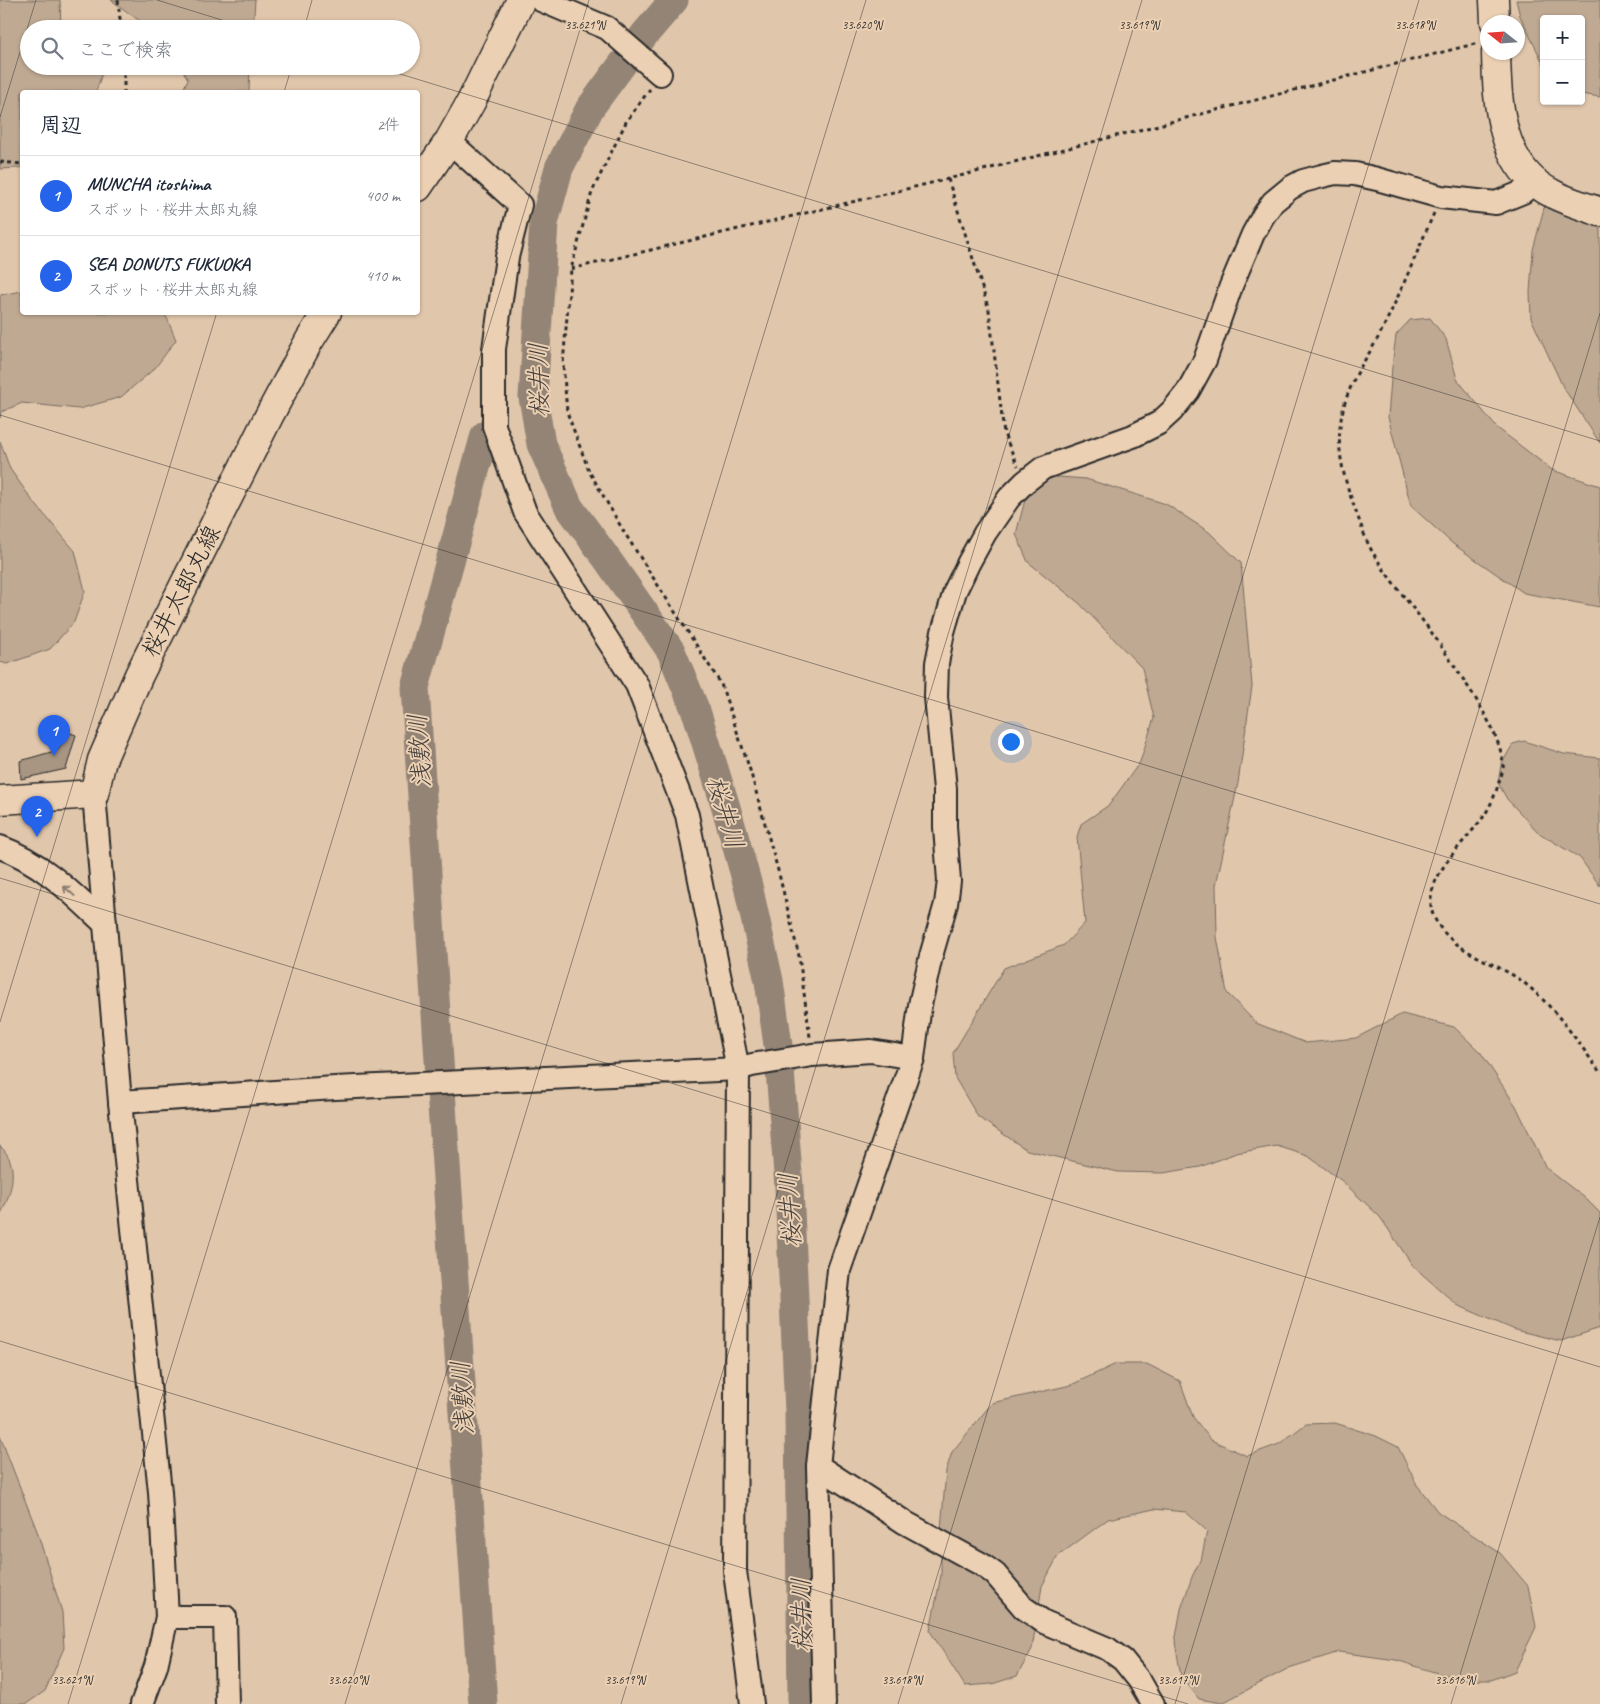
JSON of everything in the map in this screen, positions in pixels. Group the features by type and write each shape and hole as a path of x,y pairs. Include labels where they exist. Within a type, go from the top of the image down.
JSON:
{"main road":[{"path":"420,184 449,141 471,102 521,0"},
{"path":"1494,0 1495,15"},
{"path":"1496,60 1497,93 1502,123 1520,168 1533,181 1552,194 1600,212"},
{"name":"桜井太郎丸線","path":"94,794 102,760 139,675 269,416 325,315"},
{"path":"0,800 94,794"}],"street":[{"path":"541,0 607,28 660,74"},
{"path":"449,141 520,205 507,257 494,349 494,426 524,512 637,685 687,816 745,1067 735,1571 752,1704"},
{"path":"824,1704 818,1466 839,1270 914,1058 920,1006 931,956 946,904 949,881 945,827 945,789 936,697 937,664 943,632 955,591 985,533 1009,498 1025,482 1044,468 1133,436 1159,423 1172,412 1188,391 1205,360 1231,286 1253,234 1273,202 1290,188 1303,181 1322,176 1354,174 1441,196 1496,203 1523,192 1533,181"},
{"path":"94,794 120,1102 160,1492 166,1617 156,1666 142,1704"},
{"path":"0,847 12,851 54,877 105,924"},
{"path":"120,1102 335,1088 745,1067 812,1055 871,1051 914,1058"},
{"path":"818,1466 904,1522 981,1564 995,1574 1024,1608 1044,1622 1108,1649 1123,1660 1153,1704"},
{"path":"166,1617 225,1616 226,1704"}],"path":[{"path":"118,0 120,20"},
{"path":"571,269 948,179 1480,42"},
{"path":"660,74 626,122 592,192 571,269 563,364 567,412 589,471 624,532 721,684 750,770 779,874 799,956 812,1055"},
{"path":"124,75 124,90"},
{"path":"0,162 20,164"},
{"path":"948,179 989,310 1004,434 1025,482"},
{"path":"1441,196 1382,332 1363,361 1351,386 1340,420 1339,451 1348,489 1370,548 1400,594 1434,636 1478,703 1495,736 1503,763 1497,790 1484,816 1458,846 1432,890 1431,902 1434,917 1447,936 1472,955 1525,984 1551,1007 1600,1072"}],"shaded area":[{"path":"0,0 60,0 61,20 20,20 20,75 101,75 97,90 20,90 20,167 0,169"},
{"path":"111,0 255,0 254,20 139,20"},
{"path":"1516,0 1600,0 1600,97 1585,95 1585,15 1540,15 1540,57 1525,26 1525,15 1520,15"},
{"path":"186,75 250,75 249,90 183,90 188,79"},
{"path":"1584,192 1600,195 1600,443 1563,387 1531,318 1530,292 1533,250 1544,208 1559,197"},
{"path":"20,291 20,315 165,315 176,340 155,368 121,397 79,409 22,403 1,412 0,418 0,295"},
{"path":"1430,318 1446,339 1457,379 1496,427 1552,470 1600,486 1600,607 1524,593 1453,544 1411,506 1388,417 1392,367 1396,335 1410,320"},
{"path":"0,441 10,469 32,500 75,551 85,591 74,622 50,649 7,664 0,662"},
{"path":"1045,476 1086,479 1166,504 1209,532 1241,563 1252,686 1238,783 1216,885 1217,937 1227,993 1256,1023 1306,1043 1356,1038 1402,1014 1454,1027 1481,1053 1516,1106 1546,1168 1585,1198 1600,1213 1600,1328 1561,1341 1515,1330 1457,1305 1413,1266 1380,1217 1342,1181 1308,1156 1277,1146 1236,1153 1200,1167 1163,1173 1118,1172 1027,1150 978,1117 955,1078 953,1053 1004,968 1064,945 1085,923 1077,837 1081,824 1109,805 1140,762 1154,718 1142,668 1079,603 1028,562 1016,534 1029,485"},
{"path":"1524,741 1564,754 1600,758 1600,886 1580,858 1539,833 1507,799 1498,783 1501,765 1513,744"},
{"path":"0,1146 10,1162 12,1180 8,1198 0,1216"},
{"path":"1116,1364 1147,1364 1180,1381 1193,1417 1211,1440 1247,1456 1279,1444 1306,1424 1335,1423 1376,1436 1398,1447 1417,1485 1438,1512 1500,1553 1528,1586 1536,1627 1515,1671 1491,1680 1469,1680 1434,1672 1396,1660 1339,1652 1289,1668 1222,1703 1199,1699 1181,1676 1175,1642 1181,1609 1192,1577 1202,1556 1207,1531 1186,1512 1154,1509 1108,1519 1058,1556 1042,1586 1032,1649 1017,1676 992,1684 965,1686 930,1631 941,1575 941,1529 946,1471 952,1452 992,1403 1071,1385"},
{"path":"0,1436 37,1531 62,1612 64,1648 45,1691 26,1704 0,1704"}],"building":[{"path":"65,731 76,735 66,769 21,779 20,761 58,750"}],"waterway":[{"name":"桜井川","path":"674,0 644,35 590,108 559,168 544,223 533,397 541,444 569,507 671,651 697,714 748,886 769,981 778,1045 789,1187 799,1412 802,1704"},
{"name":"浅敷川","path":"440,1076 415,687 485,435"},
{"name":"浅敷川","path":"441,1091 483,1704"}],"place":[{"name":"MUNCHA itoshima","path":"54,756"},
{"name":"SEA DONUTS FUKUOKA","path":"37,837"}]}
